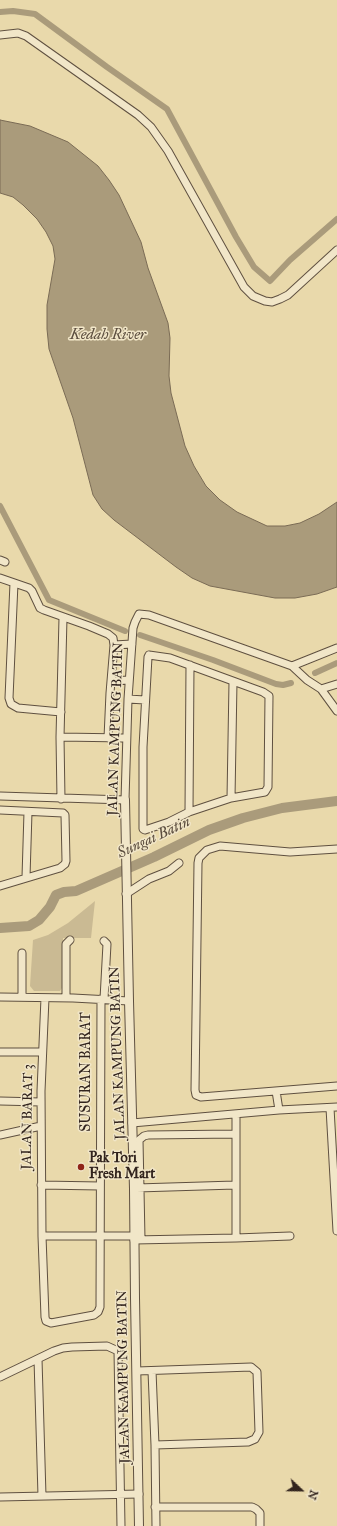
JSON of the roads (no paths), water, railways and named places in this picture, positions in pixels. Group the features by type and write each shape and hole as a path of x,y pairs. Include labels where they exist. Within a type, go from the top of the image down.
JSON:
{"street":[{"path":"0,35 18,33 26,36 138,115 151,127 168,151 244,287 253,296 272,302 288,295 337,250"},
{"path":"0,578 28,588 32,591 40,608 63,618 89,626 108,634 113,638 114,644 108,738"},
{"path":"14,583 9,698 11,704 18,708 61,712"},
{"name":"JALAN KAMPUNG BATIN","path":"140,1526 137,1371 137,1188 132,1123 125,800 129,680 134,628 137,616 144,614 292,666"},
{"path":"61,799 60,738 63,618"},
{"path":"114,644 132,644"},
{"path":"337,648 292,666 307,680 322,689 337,711"},
{"path":"149,655 170,658 233,682 263,692 269,696 268,787 264,792 230,798 189,812 169,822 145,830 143,829 143,747 149,655"},
{"path":"189,812 190,665"},
{"path":"111,681 129,680"},
{"path":"230,798 233,682"},
{"path":"322,689 337,684"},
{"path":"128,699 145,700"},
{"path":"60,738 126,738"},
{"path":"0,796 125,800"},
{"path":"0,810 62,812 65,815 65,864 60,868 0,886"},
{"path":"26,877 28,812"},
{"path":"337,849 290,852 220,846 207,850 199,858 194,1090 196,1095 201,1097 337,1086"},
{"path":"126,894 149,879 169,871 179,863"},
{"path":"66,998 66,944 70,940"},
{"name":"SUSURAN BARAT","path":"98,1312 100,1307 103,999 107,944 104,941"},
{"path":"22,953 22,997"},
{"path":"0,997 129,1001"},
{"name":"JALAN BARAT 3","path":"46,998 40,1102 45,1317 46,1322 51,1323 94,1315 98,1312"},
{"path":"0,1052 42,1052"},
{"path":"276,1092 279,1110"},
{"path":"0,1102 40,1102"},
{"path":"132,1123 279,1110 334,1108 337,1231"},
{"path":"236,1114 236,1238"},
{"path":"0,1135 41,1126"},
{"path":"235,1134 144,1136 139,1140 137,1188 235,1185"},
{"path":"41,1185 100,1186"},
{"path":"42,1236 100,1236 136,1238 236,1238 290,1236"},
{"path":"0,1377 54,1351 72,1347 107,1346 118,1351 121,1526"},
{"path":"38,1359 42,1496"},
{"path":"137,1371 251,1367 257,1372 259,1432 255,1440 248,1442 155,1445"},
{"path":"152,1371 156,1526"},
{"path":"0,1497 139,1494"},
{"path":"155,1507 252,1507 260,1513 260,1526"}],"water":[{"name":"Kedah River","path":"0,120 30,126 68,142 98,166 109,180 119,195 141,242 148,268 168,323 170,338 169,376 171,393 185,446 194,466 206,486 220,500 237,512 267,526 285,526 300,523 319,514 337,502 337,587 317,594 295,598 275,598 210,586 192,578 176,567 114,520 102,509 93,495 73,418 49,349 47,305 55,259 53,246 37,219 23,205 13,197 0,193"}],"waterway":[{"path":"0,12 13,11 35,14 167,109 236,237 254,267 270,281 290,260 337,219"},
{"path":"0,506 49,600 125,631"},
{"path":"140,635 213,660 276,684 283,685 291,683"},
{"path":"315,673 337,663"},
{"name":"Sungai Batin","path":"0,928 29,926 39,920 50,907 56,895 64,892 76,891 154,857 209,830 243,818 282,808 337,801"}],"place":[{"name":"Pak Tori Fresh Mart","path":"81,1167"}]}
